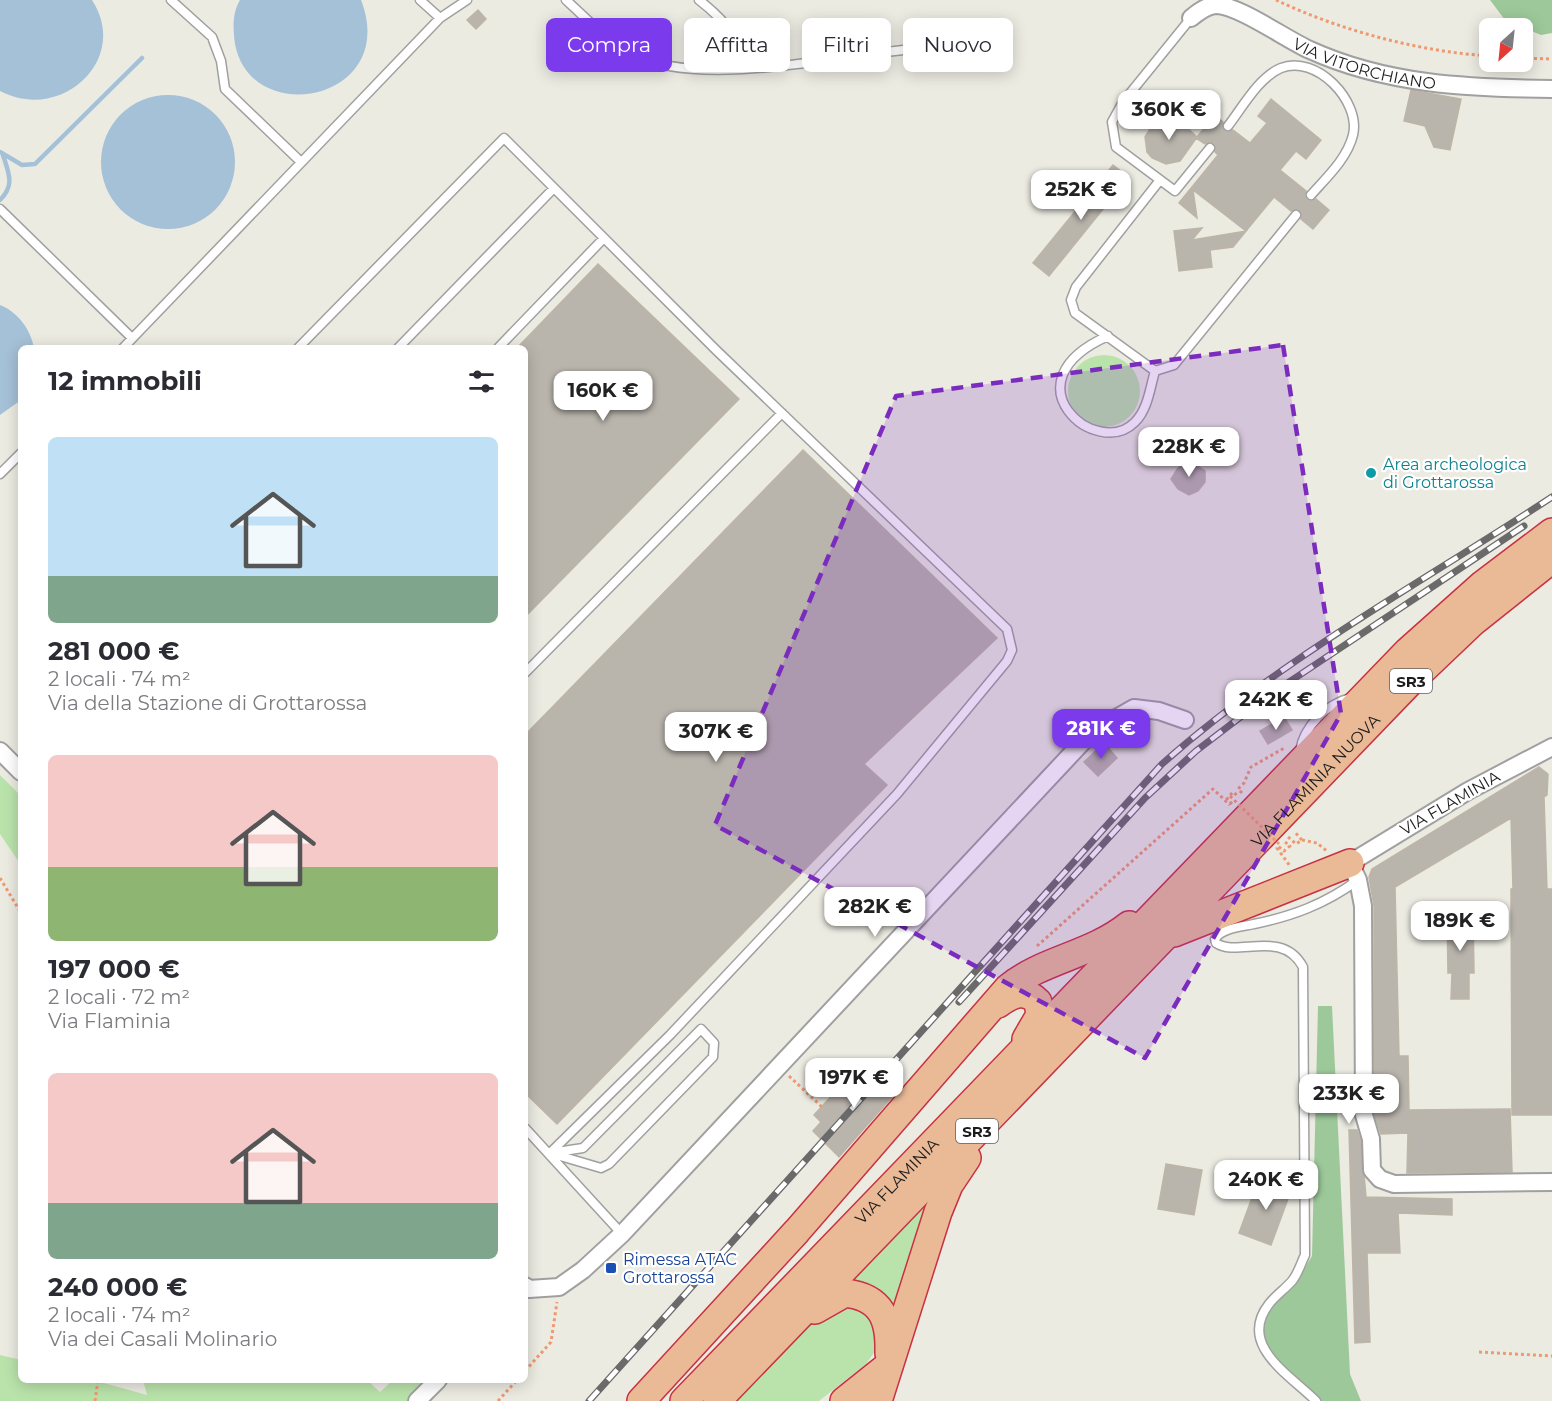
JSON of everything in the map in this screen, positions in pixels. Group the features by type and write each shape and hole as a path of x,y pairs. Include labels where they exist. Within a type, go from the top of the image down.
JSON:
{"highway":[{"name":"VIA FLAMINIA NUOVA","path":"1186,884 1301,753 1365,695 1453,609 1552,532"},
{"name":"VIA FLAMINIA NUOVA","path":"1168,936 1445,647 1501,598 1552,559"},
{"path":"1168,936 1345,865"},
{"path":"641,1401 797,1232 1015,982 1103,944 1186,884"},
{"name":"VIA FLAMINIA","path":"717,1401 789,1328 1186,884"},
{"name":"VIA FLAMINIA","path":"684,1401 1015,1074 1168,936"},
{"path":"878,1401 945,1195 1015,1074 1041,1009 1038,1002 1027,993 1018,993 989,1010"},
{"path":"789,1328 839,1295 860,1295 873,1302 885,1317 890,1336 889,1365 844,1401"}],"street":[{"name":"VIA VITORCHIANO","path":"1191,18 1211,6 1228,4 1311,51 1385,75 1457,87 1552,89"},
{"path":"528,1289 559,1287 583,1270 622,1234 1092,732 1134,708 1159,711 1185,720"},
{"name":"VIA FLAMINIA","path":"1345,865 1468,791 1552,747"},
{"path":"0,751 18,769"},
{"path":"1345,865 1364,915 1364,1115 1371,1139 1372,1170 1380,1179 1394,1184 1552,1182"},
{"path":"417,1401 435,1383"}],"lane":[{"path":"171,0 212,37 221,61 225,89 302,162"},
{"path":"420,0 440,18"},
{"path":"126,345 440,18 467,0"},
{"path":"566,0 616,45 650,62 684,68"},
{"path":"699,0 719,18"},
{"path":"1191,18 1124,102 1112,122 1116,147 1175,191 1210,148"},
{"path":"790,63 903,50"},
{"path":"1228,126 1263,82 1281,68 1303,68 1331,83 1349,103 1354,116 1353,135 1339,162 1311,195"},
{"path":"301,345 504,138 782,413 1007,629 1012,650 997,673 897,794 669,1035 550,1153"},
{"path":"1155,371 1075,313 1071,300 1076,287 1160,180"},
{"path":"401,345 554,188"},
{"path":"2,210 132,338"},
{"path":"1155,371 1174,365 1296,215"},
{"path":"501,345 604,238"},
{"path":"1107,336 1086,346 1074,357 1064,372 1059,387 1061,402 1072,417 1090,429 1106,433 1119,432 1134,424 1143,412 1155,371"},
{"path":"528,670 782,413"},
{"path":"0,474 18,456"},
{"path":"1316,1401 1270,1359 1259,1341 1259,1324 1268,1305 1294,1278 1305,1255 1303,967 1297,958 1279,948 1251,945 1223,947 1216,943 1215,939 1225,931 1294,915 1331,899 1345,865"},
{"path":"701,1029 714,1042 713,1057 609,1164 601,1168 550,1153 583,1148 701,1029"},
{"path":"528,1131 622,1234"}],"path":[{"path":"1276,0 1329,22 1377,36 1464,55 1479,56"},
{"path":"1533,58 1552,59"},
{"path":"1238,789 1244,783 1251,767 1296,741 1301,753"},
{"path":"1029,952 1082,909 1213,789 1229,804"},
{"path":"1233,792 1228,797 1278,846 1285,852 1290,846"},
{"path":"1302,840 1317,843 1345,865"},
{"path":"0,878 18,908"},
{"path":"794,1080 822,1107"},
{"path":"528,1368 551,1342 559,1287"},
{"path":"1479,1352 1552,1356"},
{"path":"95,1401 98,1383"},
{"path":"498,1401 514,1383"}],"highlighted area":[{"path":"1283,345 1341,714 1145,1058 715,825 896,396"}],"green space":[{"path":"1490,0 1552,0 1552,33 1541,35 1533,32 1533,18 1504,18"},
{"path":"1104,355 1124,361 1134,371 1140,391 1134,411 1124,421 1104,427 1084,421 1074,411 1068,391 1074,371 1084,361"},
{"path":"0,775 18,793 18,861 0,834"},
{"path":"1318,1006 1332,1006 1350,1374 1361,1401 1319,1401 1266,1348 1262,1331 1270,1307 1294,1285 1312,1256"},
{"path":"930,1193 897,1311 888,1297 876,1288 845,1283"},
{"path":"836,1303 871,1310 878,1347 866,1364 819,1401 731,1401 814,1319"},
{"path":"0,1355 18,1359 18,1383 104,1383 147,1395 144,1383 370,1383 380,1392 390,1383 425,1383 408,1401 0,1401"}],"water":[{"path":"0,0 92,0 102,22 103,44 96,64 83,80 66,92 45,99 23,99 0,91"},
{"path":"240,0 361,0 367,34 360,61 342,81 319,92 292,94 267,87 247,71 235,44 234,16"},
{"path":"168,95 194,100 215,115 230,136 235,162 230,188 215,209 194,224 168,229 142,224 121,209 106,188 101,162 106,136 121,115 142,100"},
{"path":"0,305 23,322 33,345 18,345 18,402 0,415"}],"building":[{"path":"478,10 486,19 476,29 467,20"},
{"path":"1411,90 1461,99 1450,150 1434,147 1425,126 1404,121"},
{"path":"1271,99 1321,140 1306,159 1296,151 1280,170 1306,191 1307,200 1316,199 1329,210 1313,229 1301,219 1300,210 1291,211 1274,197 1246,231 1193,190 1197,218 1179,203 1218,155 1215,152 1214,143 1205,144 1196,138 1215,115 1223,122 1224,131 1233,130 1250,143 1267,123 1258,116"},
{"path":"1167,118 1181,122 1197,137 1180,161 1166,164 1152,158 1147,152 1145,137 1153,124"},
{"path":"1113,165 1129,177 1049,276 1033,263"},
{"path":"1202,228 1192,240 1246,231 1233,247 1210,250 1212,267 1179,271 1174,231"},
{"path":"598,264 739,399 528,614 528,345 520,345"},
{"path":"803,450 997,638 864,764 887,785 557,1124 528,1096 528,732"},
{"path":"1189,460 1205,471 1205,482 1198,491 1189,495 1178,489 1171,479 1178,468"},
{"path":"1284,717 1292,730 1268,744 1260,731"},
{"path":"1104,743 1117,758 1098,776 1084,762"},
{"path":"1539,767 1548,774 1547,795 1544,797 1547,889 1552,889 1552,1115 1512,1115 1511,818 1395,887 1399,1056 1408,1056 1409,1110 1510,1109 1512,1172 1407,1173 1408,1133 1381,1134 1374,1113 1374,906 1369,877 1372,869"},
{"path":"1447,912 1473,912 1474,973 1469,973 1469,999 1451,999 1452,973 1448,973"},
{"path":"871,1062 899,1089 839,1157 813,1131 821,1122 814,1115 836,1091 842,1096"},
{"path":"1349,1130 1357,1130 1361,1141 1366,1197 1452,1199 1452,1215 1398,1213 1400,1253 1367,1253 1370,1342 1355,1343"},
{"path":"1166,1164 1202,1170 1194,1215 1158,1209"},
{"path":"1260,1176 1292,1188 1271,1245 1239,1233"}],"waterway":[{"path":"0,152 22,165 35,164 142,58"},
{"path":"0,200 5,195 9,184 9,174 3,155"}],"railway":[{"path":"589,1401 1162,764 1207,726 1302,656 1552,497"},
{"path":"959,1002 1145,798 1196,751 1268,696 1524,526"}],"place":[{"name":"Area archeologica di Grottarossa","path":"1371,473"},
{"name":"Rimessa ATAC Grottarossa","path":"611,1268"}]}
